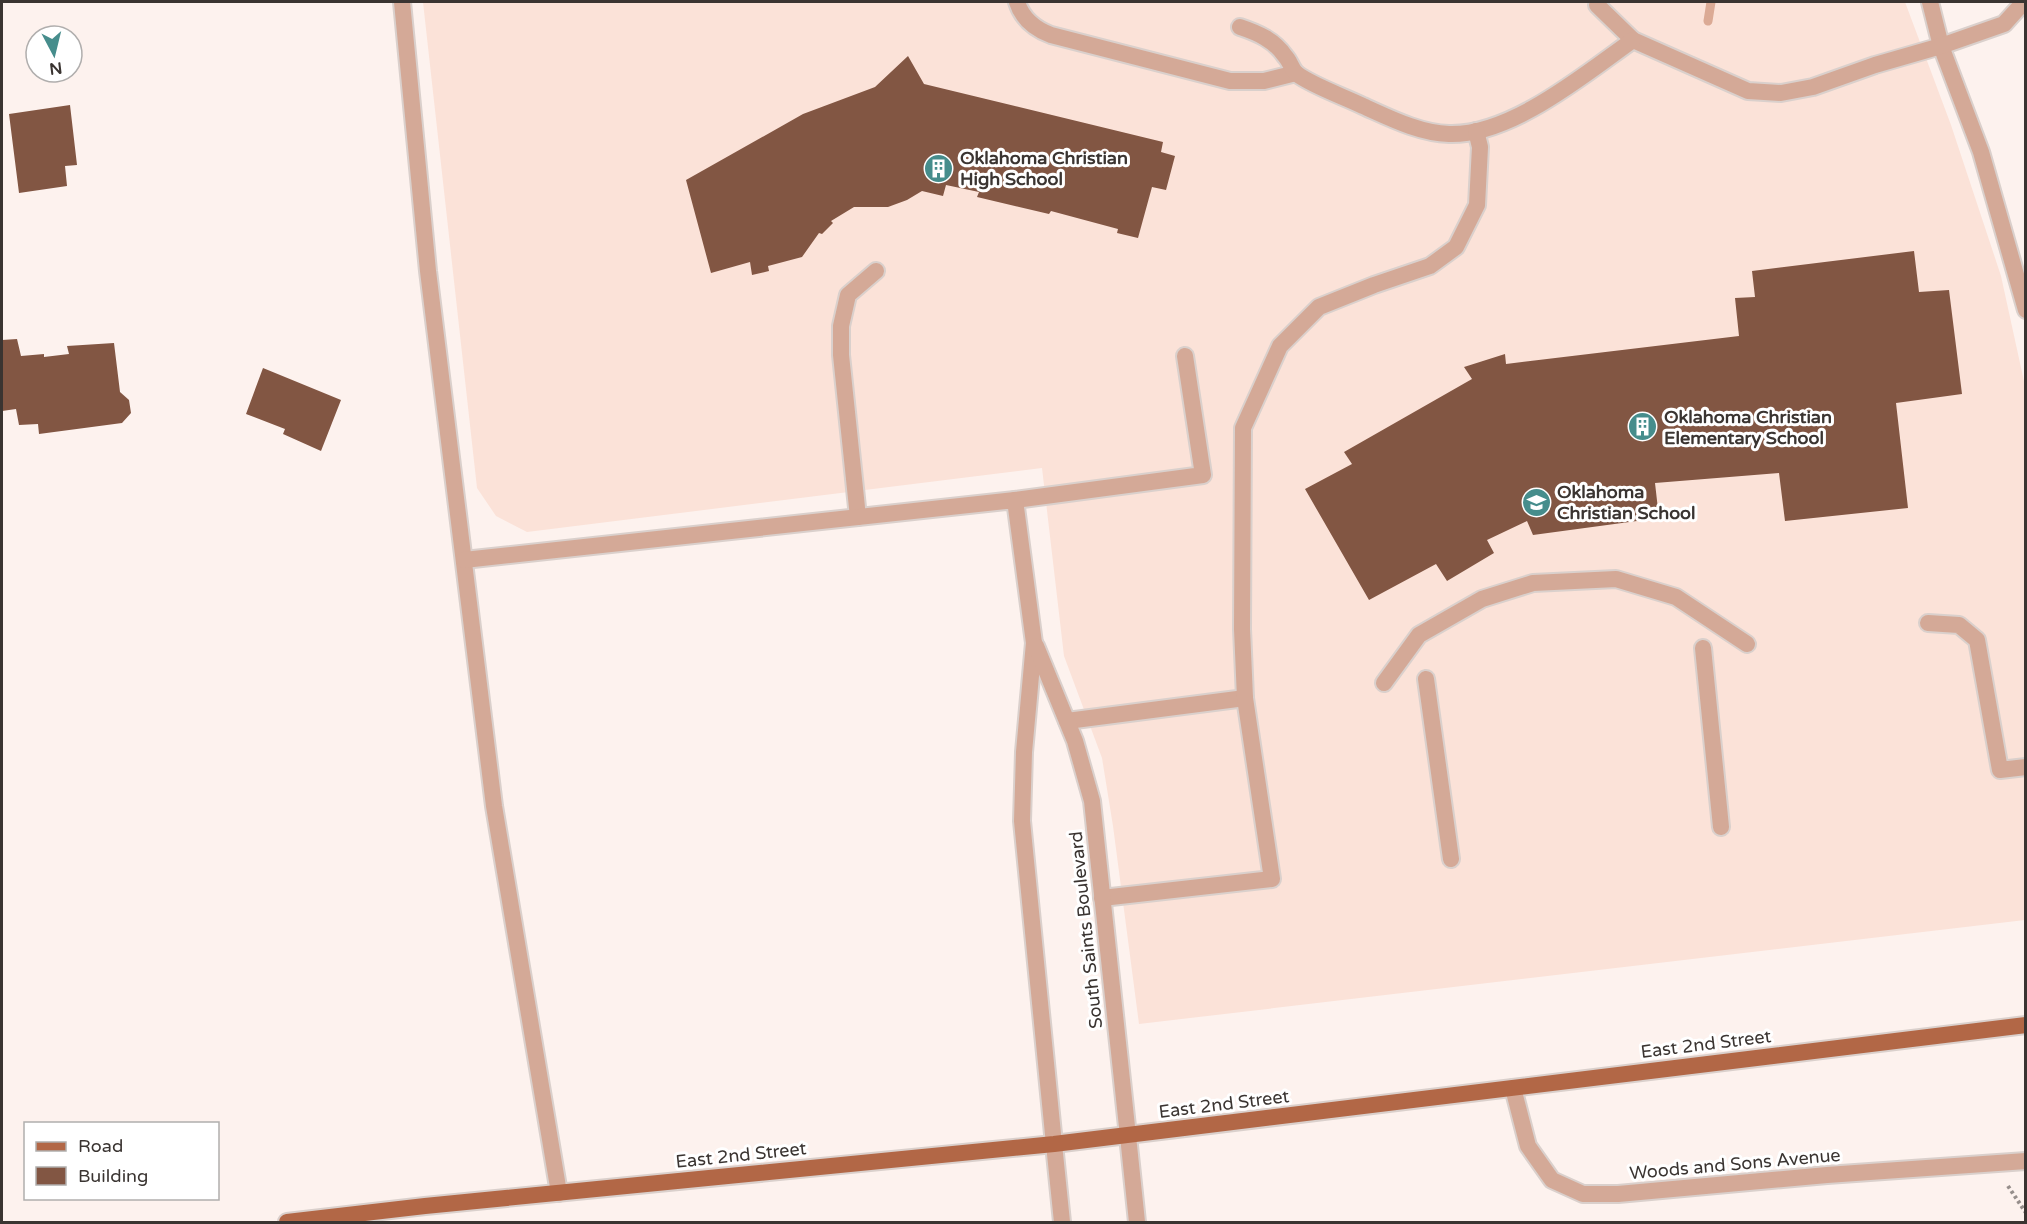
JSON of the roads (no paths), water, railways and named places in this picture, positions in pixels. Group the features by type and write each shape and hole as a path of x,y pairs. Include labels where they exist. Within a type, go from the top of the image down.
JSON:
{"main road":[{"name":"East 2nd Street","path":"287,1222 425,1206 1128,1136 2025,1025"}],"street":[{"path":"402,2 428,271 494,806 559,1193"},
{"path":"1017,2 1022,14 1039,30 1051,36 1230,81 1264,81 1296,74"},
{"path":"1930,2 1941,46 1981,152 2025,310"},
{"path":"1597,5 1633,40 1733,86 1748,91 1781,93 1813,87 2004,24 2024,2"},
{"path":"1240,27 1258,33 1274,44 1286,56 1296,74 1389,118 1424,130 1450,134 1476,131 1505,121 1545,102 1633,40"},
{"path":"1102,898 1272,879 1245,698 1242,629 1243,428 1280,346 1319,307 1430,266 1456,247 1477,205 1480,147 1476,131"},
{"path":"858,517 841,355 841,326 848,295 876,271"},
{"path":"464,560 1015,500 1203,475 1185,356"},
{"name":"South Saints Boulevard","path":"1015,500 1034,642 1024,752 1022,821 1062,1222"},
{"path":"1384,683 1419,635 1482,599 1533,583 1616,579 1676,597 1747,644"},
{"path":"1928,623 1959,625 1977,640 2000,770 2025,767"},
{"name":"South Saints Boulevard","path":"1034,642 1075,741 1092,801 1137,1222"},
{"path":"1703,648 1721,827"},
{"path":"1426,679 1451,859"},
{"path":"1067,721 1245,698"},
{"name":"Woods and Sons Avenue","path":"1513,1088 1528,1146 1552,1180 1583,1194 1618,1194 1827,1174 2025,1161"}],"waterway":[{"path":"1708,21 1711,2"}],"place":[{"name":"Oklahoma Christian High School","path":"939,168"},
{"name":"Oklahoma Christian Elementary School","path":"1643,427"},
{"name":"Oklahoma Christian School","path":"1536,502"}]}
